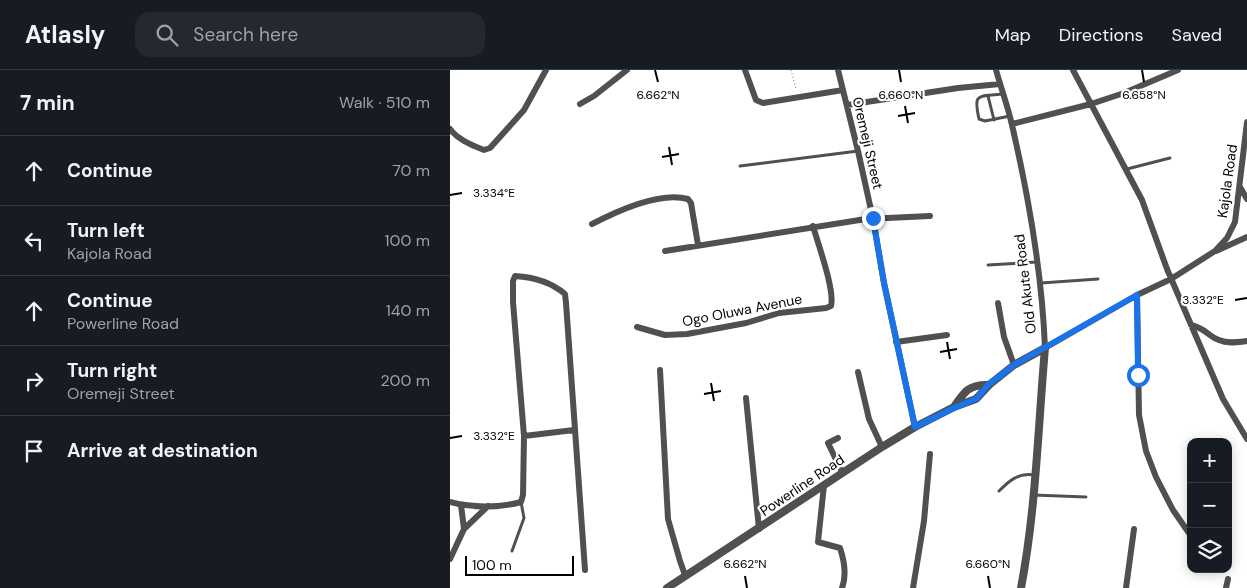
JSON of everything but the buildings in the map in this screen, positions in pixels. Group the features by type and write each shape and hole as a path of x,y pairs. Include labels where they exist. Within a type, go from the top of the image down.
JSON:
{"street":[{"path":"450,129 453,134 478,148 484,150 490,148 524,110 546,70"},
{"path":"580,104 594,96 627,70"},
{"path":"745,70 756,100 763,103 843,90"},
{"name":"Oremeji Street","path":"838,70 873,218 884,283 915,427"},
{"name":"Old Akute Road","path":"996,70 1012,124 1029,212 1040,284 1045,348 1034,475 1021,588"},
{"path":"1073,70 1142,200 1191,325 1223,399 1247,439"},
{"path":"1012,124 1091,104 1124,93 1178,70"},
{"path":"847,105 958,88 1000,84"},
{"name":"Kajola Road","path":"1045,348 1137,295 1172,278 1215,251 1227,238 1235,222 1246,146 1247,122"},
{"path":"1240,186 1247,199"},
{"path":"592,224 620,210 656,199 683,198 688,199 691,203 698,245"},
{"path":"665,251 813,226 873,218 930,216"},
{"name":"Ogo Oluwa Avenue","path":"637,327 665,335 687,334 746,324 779,313 831,306 829,286 813,226"},
{"path":"1215,251 1247,237"},
{"path":"450,502 461,505 488,506 521,502 523,495 524,436 513,281 515,276 524,277 555,286 565,294 585,570"},
{"path":"1137,295 1139,415 1146,451 1156,477 1173,510 1187,530"},
{"path":"998,303 1004,337 1014,365"},
{"path":"1191,325 1204,329 1220,341 1235,343 1247,341"},
{"path":"896,342 947,335"},
{"name":"Powerline Road","path":"667,588 882,447 915,427 976,399 988,385 1014,365 1045,348"},
{"path":"660,370 668,519 685,575"},
{"path":"858,372 869,419 882,447"},
{"name":"Powerline Road","path":"954,408 968,389 977,385 988,385"},
{"path":"746,398 759,528"},
{"path":"524,436 574,430"},
{"path":"838,438 828,443 842,472"},
{"path":"912,588 924,521 930,454"},
{"path":"824,485 818,542 840,548 843,557 845,581 842,588"},
{"path":"461,505 464,529"},
{"path":"450,559 464,529 488,506"},
{"path":"1126,588 1134,529"},
{"path":"1226,588 1228,578"}],"lane":[{"path":"1003,94 977,99 979,119 985,121 1010,116"},
{"path":"988,96 994,120"},
{"path":"740,166 858,151"},
{"path":"1126,169 1170,158"},
{"path":"988,265 1037,262"},
{"path":"1040,284 1098,279"},
{"path":"999,491 1012,479 1020,475 1027,473 1034,475"},
{"path":"1032,494 1086,497"},
{"path":"512,551 524,518 521,502"}],"path":[{"path":"791,70 799,97"}],"route":[{"path":"873,218 884,283 915,427 976,399 984,392 988,385 1014,365 1137,295 1138,375"}]}
